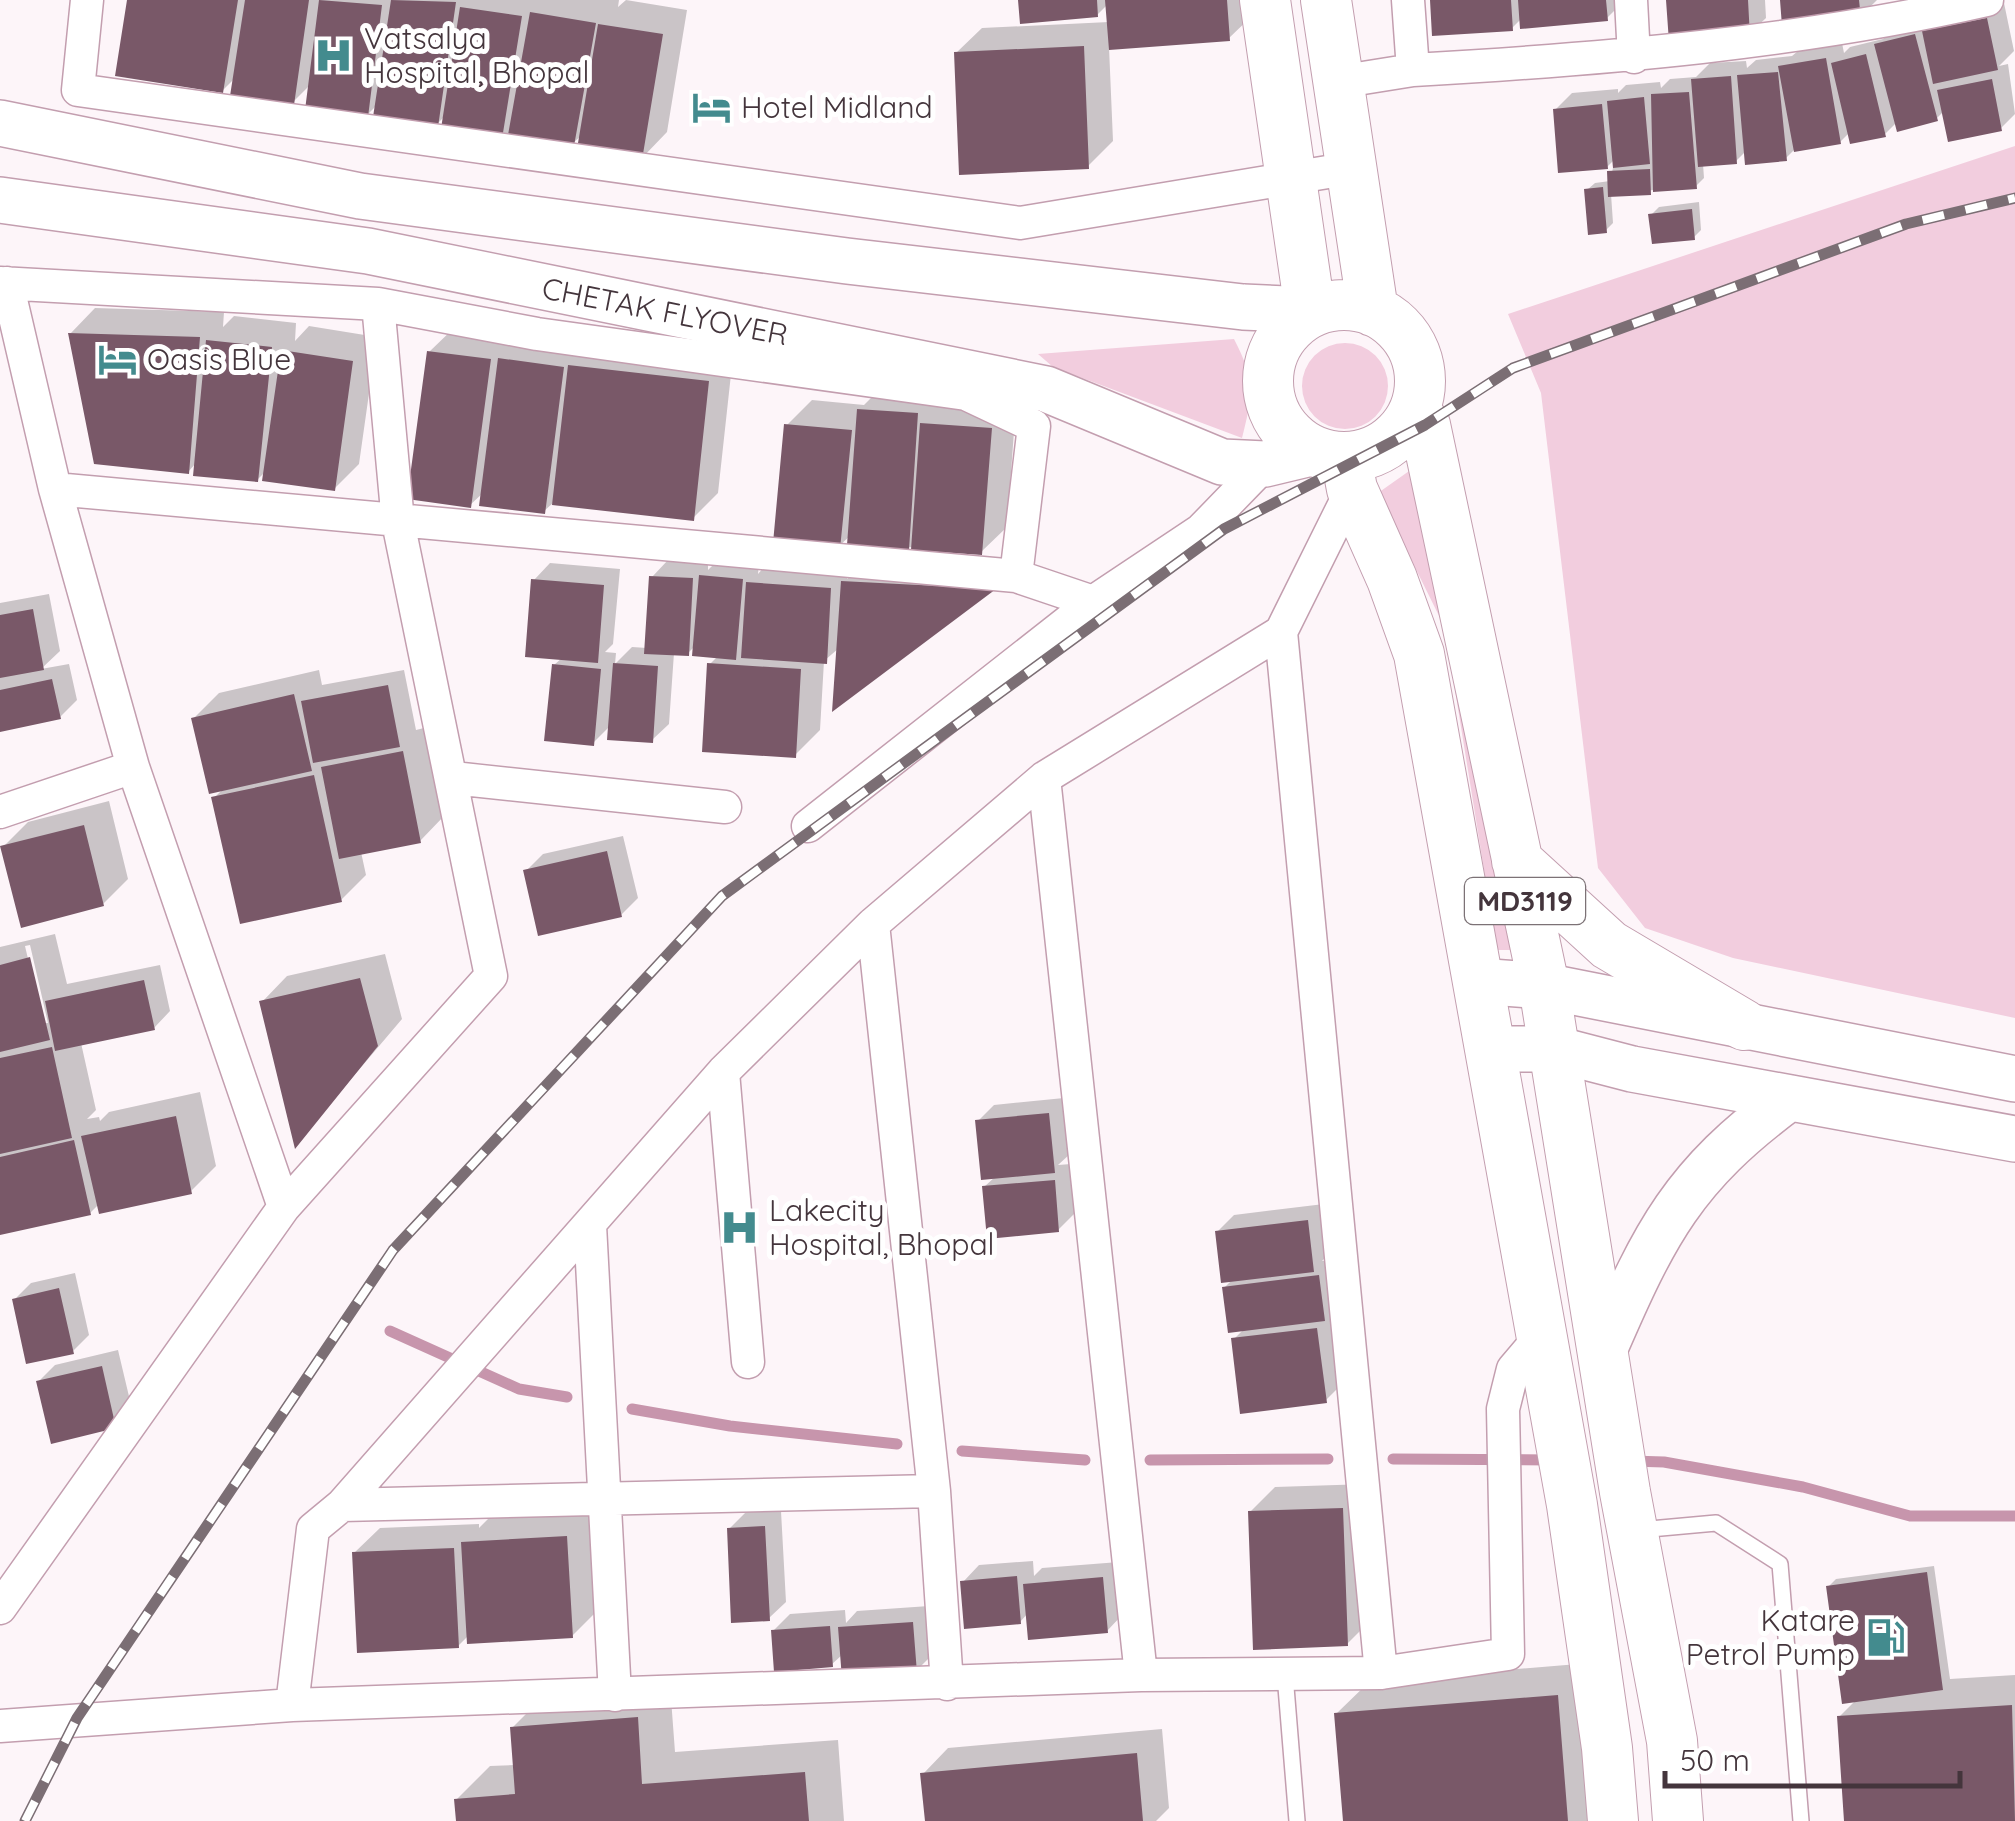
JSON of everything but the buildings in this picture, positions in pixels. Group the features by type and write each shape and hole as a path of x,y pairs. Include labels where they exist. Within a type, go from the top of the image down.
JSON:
{"main road":[{"path":"1265,0 1310,310"},
{"path":"1326,0 1373,311"},
{"path":"0,123 360,196 847,261 1216,304 1310,310 1350,304 1373,311 1398,328 1415,352 1421,381 1415,410 1399,435 1374,452 1338,466 1290,435 1274,411 1268,382 1273,352 1295,322 1310,310"},
{"name":"CHETAK FLYOVER","path":"0,200 368,252 1046,389 1222,462 1338,466"},
{"name":"MD3119","path":"1415,410 1425,425 1544,986 1672,1741 1678,1821"},
{"name":"MD3119","path":"1338,466 1392,578 1419,654 1572,1505 1607,1748 1613,1821"},
{"path":"1517,860 1609,944 1744,1026"},
{"path":"1477,981 1544,986 2015,1078"},
{"path":"1489,1049 1555,1049 1632,1069 2015,1138"},
{"path":"1608,1374 1669,1214 1704,1169 1789,1098"}],"street":[{"path":"87,0 78,90 1020,223 1352,168"},
{"path":"1408,0 1412,70"},
{"path":"1631,0 1634,57"},
{"path":"1338,82 1412,70 1634,57 1899,10 1986,0"},
{"path":"284,1208 133,768 55,489 4,283 378,304 537,334 966,394 1034,426 1016,576"},
{"path":"0,1608 284,1208 491,976 398,522 378,304"},
{"path":"808,826 1093,602 1201,530 1265,464"},
{"path":"1338,466 1281,632 1381,1673"},
{"path":"55,489 1016,576 1093,602"},
{"path":"292,1704 313,1529 342,1504 723,1072 872,924 1044,778 1281,632"},
{"path":"0,812 133,768"},
{"path":"453,778 725,807"},
{"path":"1044,778 1140,1675"},
{"path":"872,924 934,1491 947,1684"},
{"path":"723,1072 748,1362"},
{"path":"590,1225 616,1695"},
{"path":"0,1726 292,1704 1140,1675 1381,1673 1508,1654 1502,1409 1513,1369 1541,1336"},
{"path":"342,1504 934,1491"}],"lane":[{"path":"1630,1511 1716,1523 1780,1564 1802,1821"},
{"path":"1284,1675 1298,1821"}],"shaded area":[{"path":"2015,146 2015,1018 1733,958 1645,928 1598,868 1541,393 1508,314"},
{"path":"1234,339 1246,365 1250,387 1242,438 1053,367 1038,354"},
{"path":"1337,343 1353,343 1376,355 1385,369 1385,403 1376,417 1353,429 1337,429 1321,422 1309,410 1302,394 1302,378 1309,362 1321,350"},
{"path":"1438,467 1447,488 1513,950 1497,950 1445,628 1401,539 1368,500 1412,469"}],"waterway":[{"path":"390,1331 519,1389 567,1397"},
{"path":"632,1409 730,1426 897,1444"},
{"path":"962,1451 1085,1460"},
{"path":"1150,1460 1328,1459"},
{"path":"1393,1459 1552,1460"},
{"path":"1631,1461 1664,1462 1803,1487 1910,1516 2015,1516"}],"railway":[{"path":"25,1821 77,1718 393,1250 722,896 1224,529 1425,425 1513,368 1906,224 2015,198"}],"place":[{"name":"Vatsalya Hospital, Bhopal","path":"334,56"},
{"name":"Hotel Midland","path":"711,108"},
{"name":"Oasis Blue","path":"117,360"},
{"name":"Lakecity Hospital, Bhopal","path":"739,1228"},
{"name":"Katare Petrol Pump","path":"1885,1638"}]}
